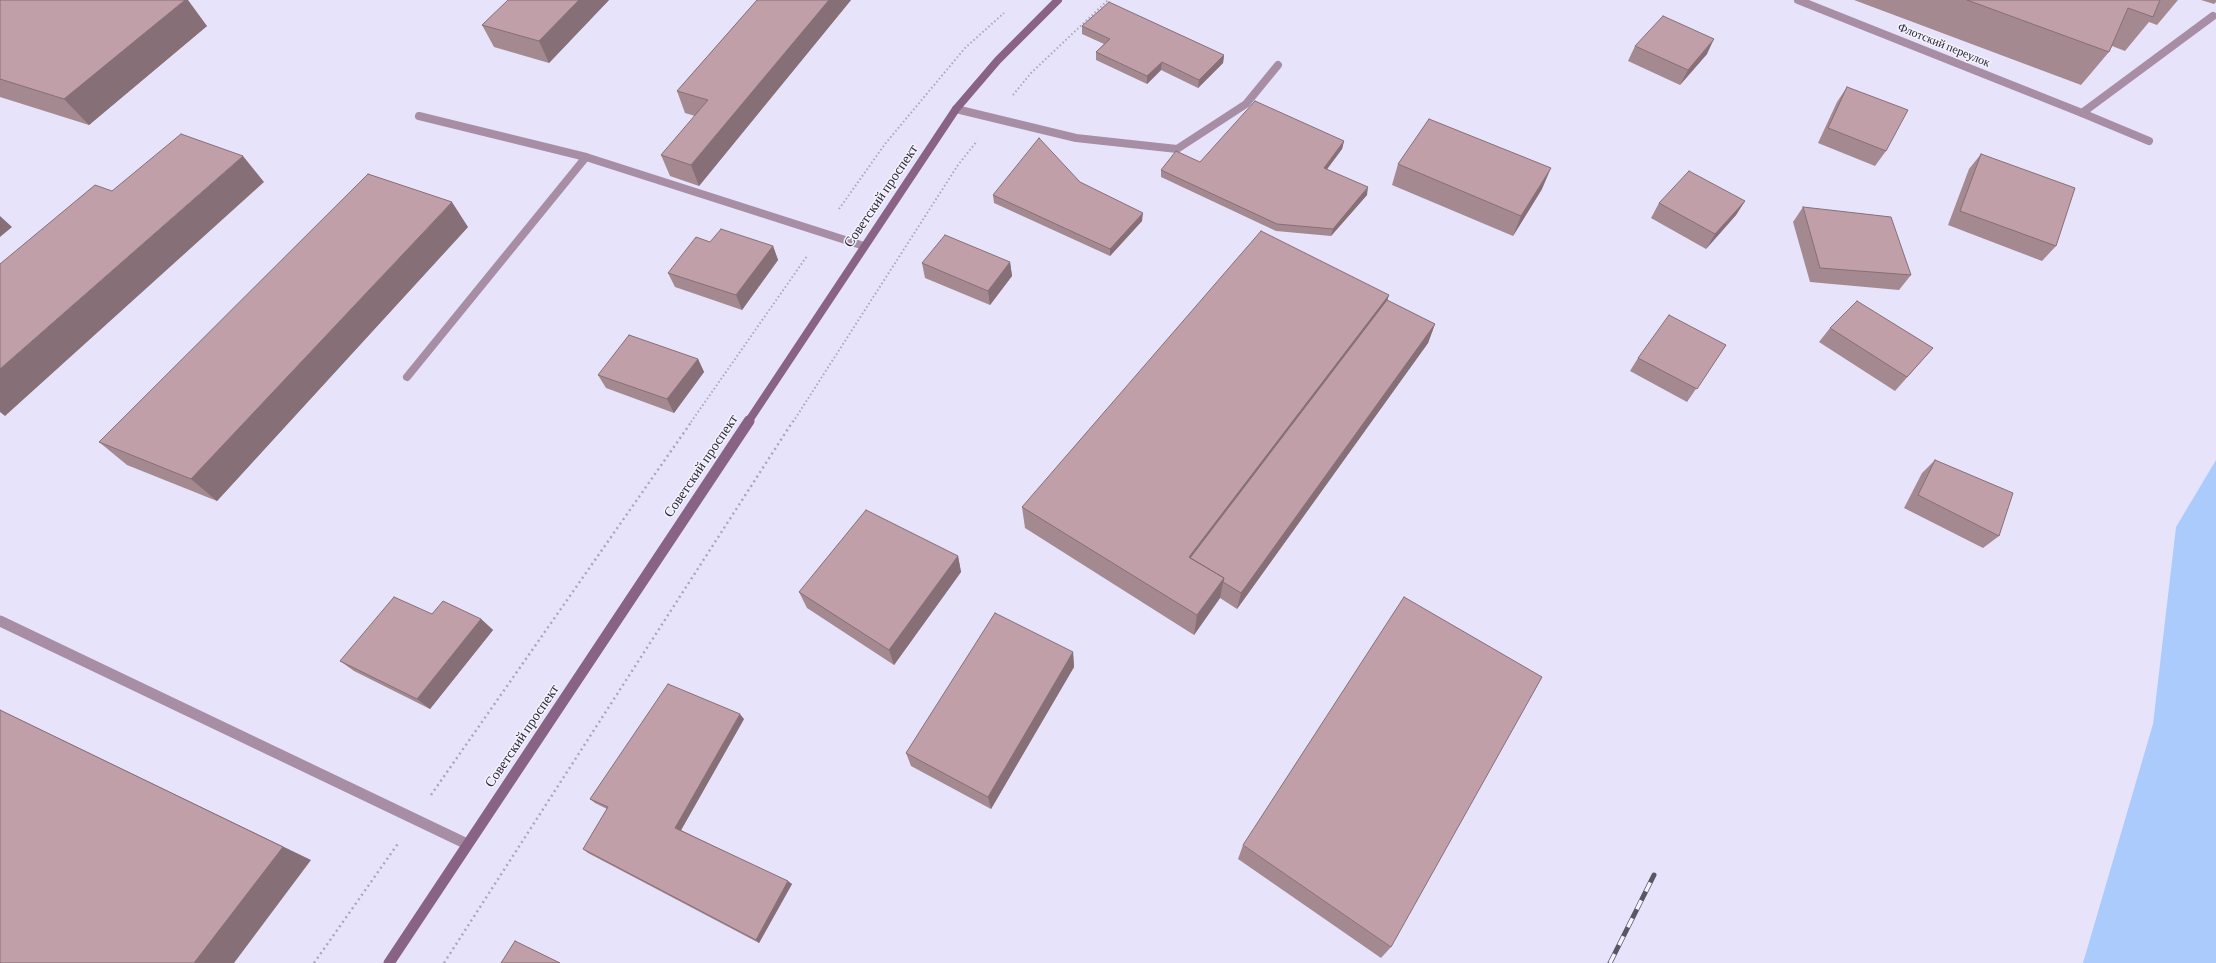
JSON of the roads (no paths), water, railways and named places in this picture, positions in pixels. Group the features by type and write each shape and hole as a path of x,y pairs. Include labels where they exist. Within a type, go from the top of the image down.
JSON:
{"street":[{"name":"Советский проспект","path":"389,963 956,109 998,60 1058,0"},
{"name":"Флотский переулок","path":"1798,0 2082,113 2149,142"},
{"path":"2082,113 2213,16"},
{"path":"956,109 1076,138 1177,149 1246,104 1278,66"},
{"path":"419,116 586,157 822,234 864,246"},
{"path":"407,377 586,157"},
{"path":"0,621 416,818 467,844"}],"water":[{"path":"2216,460 2216,963 2083,963 2153,724 2176,527"}],"railway":[{"path":"1610,963 1654,875"}]}
